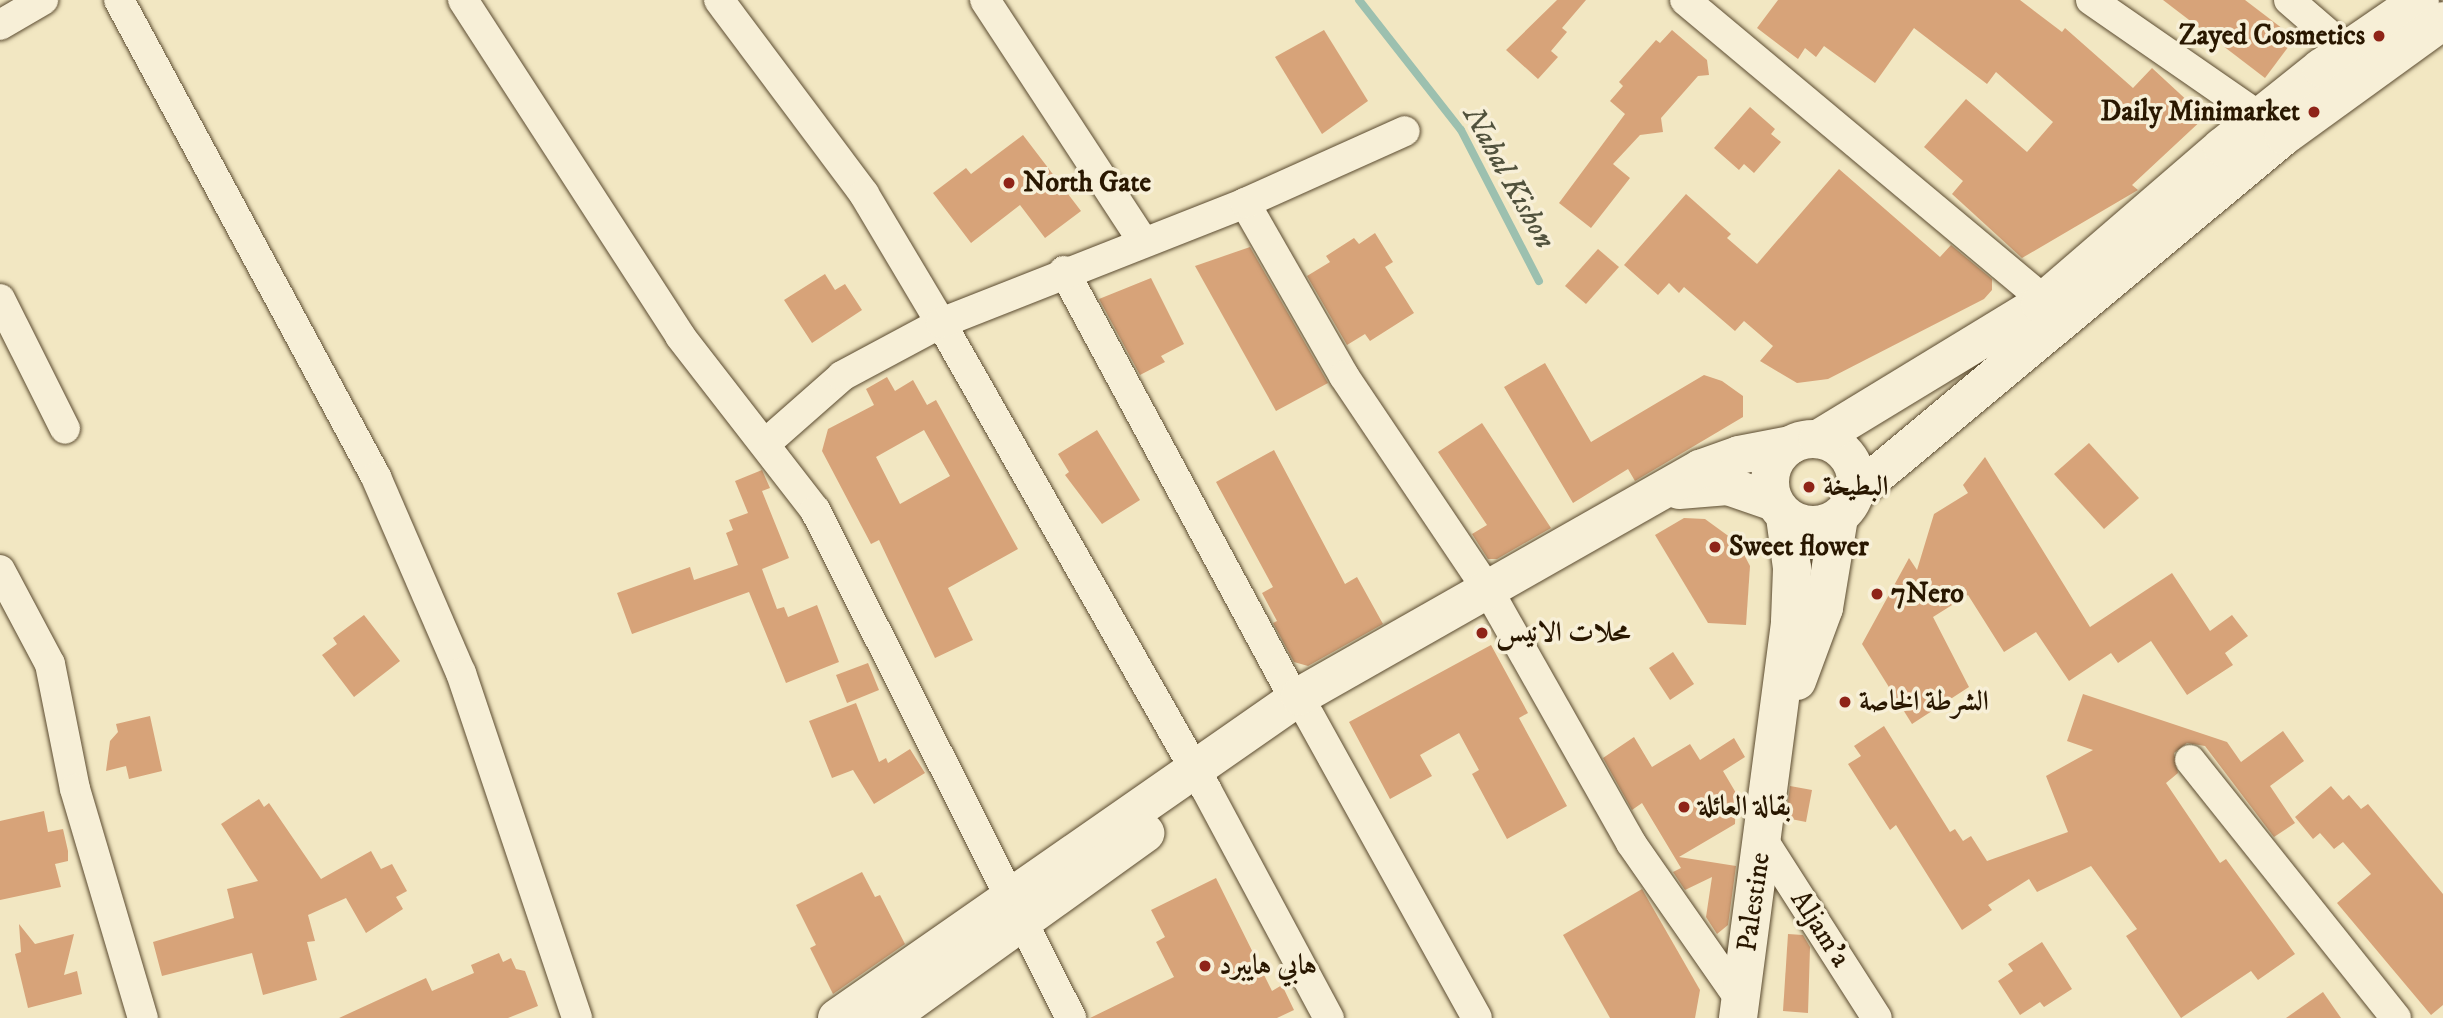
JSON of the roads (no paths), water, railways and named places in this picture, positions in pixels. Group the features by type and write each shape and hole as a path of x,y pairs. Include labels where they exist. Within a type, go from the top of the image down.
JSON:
{"main road":[{"path":"1780,509 1769,480 1772,466 1804,442 2043,300 2260,117 2347,50 2420,0"},
{"path":"1660,494 1728,486 1812,526 1847,505 2284,136 2443,20"},
{"path":"837,1018 1016,908 1302,707 1489,590 1713,464 1804,442 1844,452 1856,478 1847,505 1824,608 1799,677 1782,702"},
{"name":"Palestine","path":"1739,1008 1782,702 1792,568 1780,509"},
{"path":"888,1018 1016,908"}],"street":[{"path":"0,25 43,0"},
{"path":"119,0 376,477 461,673 578,1018"},
{"path":"463,0 680,336 815,510 1071,1018"},
{"path":"719,0 864,194 942,323 1199,779 1329,1018"},
{"path":"985,0 1143,241"},
{"path":"1685,0 2043,300"},
{"path":"2091,0 2260,117"},
{"path":"2289,0 2347,50"},
{"path":"765,444 842,376 942,323 1064,271 1245,203 1405,131"},
{"path":"1245,203 1344,376 1489,590 1631,843 1739,1008"},
{"path":"1064,271 1302,707 1477,1018"},
{"path":"1,302 65,429"},
{"path":"0,570 50,664 75,789 143,1018"},
{"path":"2190,760 2396,1018"},
{"name":"Aljam'a","path":"1763,840 1877,1018"}],"waterway":[{"name":"Nahal Kishon","path":"1359,0 1461,130 1539,281"}],"place":[{"name":"Zayed Cosmetics","path":"2379,36"},
{"name":"Daily Minimarket","path":"2314,112"},
{"name":"North Gate","path":"1009,183"},
{"name":"البطيخة","path":"1809,487"},
{"name":"Sweet flower","path":"1715,547"},
{"name":"7Nero","path":"1877,594"},
{"name":"محلات الانيس","path":"1482,633"},
{"name":"الشرطة الخاصة","path":"1845,702"},
{"name":"بقالة العائلة","path":"1684,807"},
{"name":"هابي هايبرد","path":"1205,966"}]}
